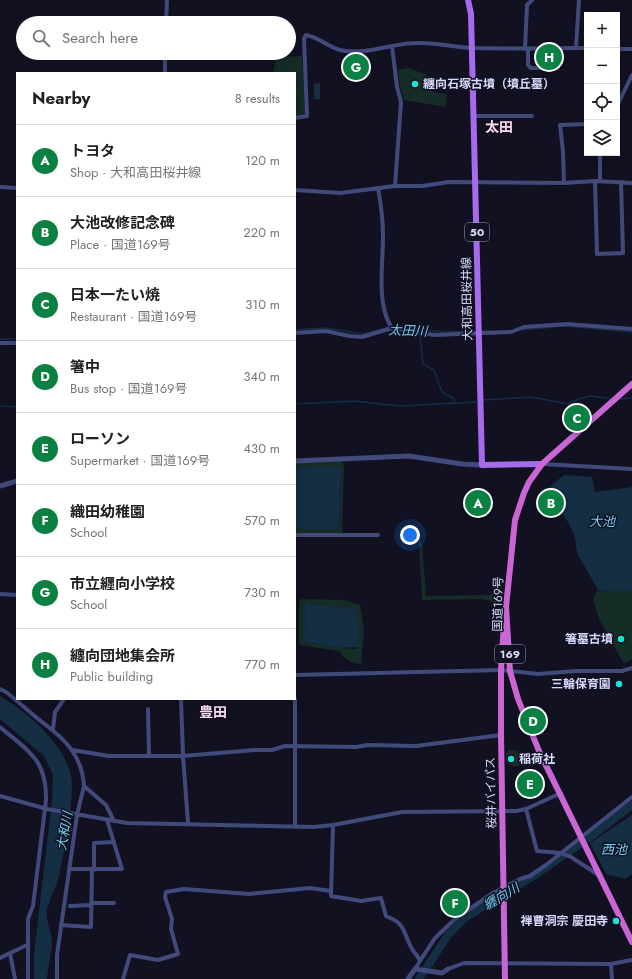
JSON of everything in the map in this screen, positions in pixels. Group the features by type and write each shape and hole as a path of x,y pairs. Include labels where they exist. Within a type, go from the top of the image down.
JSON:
{"highway":[{"name":"国道169号","path":"632,384 542,464 529,482 518,508 510,556 506,607 510,671 518,699 539,751 561,793 632,942"},
{"name":"桜井バイパス","path":"506,607 501,670 503,889 506,979"}],"main road":[{"name":"大和高田桜井線","path":"468,0 471,14 482,465"},
{"path":"482,465 542,464"}],"street":[{"path":"166,16 167,0"},
{"path":"532,0 528,5 526,49 528,65 531,68 550,68"},
{"path":"576,48 579,0"},
{"path":"296,118 307,116 304,39 306,36 314,36 344,51 371,51 400,43 420,43 472,48 584,48"},
{"path":"392,46 397,87 401,102 395,186"},
{"path":"620,49 632,49"},
{"path":"165,60 165,72"},
{"path":"620,100 632,75"},
{"path":"474,116 532,116"},
{"path":"564,183 560,125 584,124"},
{"path":"600,156 597,181 597,254 623,253 621,182"},
{"path":"296,190 340,193 395,186 476,182 564,183 597,181 632,183"},
{"path":"0,187 16,188"},
{"path":"378,188 382,214 381,273 385,314 392,328"},
{"path":"296,333 326,331 362,337 392,328 434,335 511,332 524,327 567,324 632,329"},
{"path":"0,343 16,343"},
{"path":"556,451 553,461 556,464"},
{"path":"296,461 409,456 462,464 482,465"},
{"path":"542,464 632,469"},
{"path":"0,486 16,480"},
{"path":"296,534 378,535"},
{"path":"0,594 16,595"},
{"path":"296,675 501,670 538,674 576,671 622,671 632,668"},
{"path":"0,689 6,692 53,729 72,750 83,772 84,786 75,814 57,955 57,979"},
{"path":"53,729 55,712 63,700"},
{"path":"181,700 183,756 188,823"},
{"path":"294,700 295,826"},
{"path":"148,709 149,756"},
{"path":"0,727 41,766 47,786 46,808 33,906 28,919 28,979"},
{"path":"72,750 110,756 183,756 272,750 285,746 356,748 368,745 416,746 501,735"},
{"path":"84,786 106,805 114,821"},
{"path":"0,796 46,808 127,823 295,826 333,825 402,812 502,812 526,809 561,793"},
{"path":"408,979 435,938 455,919 503,889 530,876 561,854 581,836 632,797"},
{"path":"526,809 529,815 535,849 537,851 561,854 571,857 600,876"},
{"path":"69,869 122,870 107,820"},
{"path":"333,825 331,896 361,900 381,898 386,916 402,925 411,947 420,961"},
{"path":"61,925 91,927 94,843 114,842"},
{"path":"123,979 130,955 158,960 178,954 171,929 172,919 165,897 166,892 184,889 249,894 310,888 331,892"},
{"path":"70,906 114,903"},
{"path":"0,958 27,945"},
{"path":"10,953 14,979"},
{"path":"416,969 442,973 464,963 611,964 632,960"},
{"path":"611,964 612,979"}],"green space":[{"path":"296,56 302,56 305,114 296,116 296,72 273,72 275,60 296,60"},
{"path":"409,68 427,75 431,82 431,89 433,92 447,94 446,107 404,100 400,87 398,70"},
{"path":"342,461 344,466 342,533 296,533 296,529 337,529 339,527 341,468 296,468 296,463"},
{"path":"419,542 422,542 426,596 489,595 502,585 501,603 482,599 422,600"},
{"name":"箸墓古墳","path":"632,588 632,659 624,664 599,619 593,599 597,591"},
{"path":"301,599 345,600 360,605 364,630 361,664 348,660 339,651 299,645 299,602","holes":["307,604 356,608 357,649 340,648 306,642"]},
{"path":"509,750 516,750 519,753 522,759 520,766 513,766 507,763 506,753"}],"water":[{"path":"320,83 320,99 314,99 314,84"},
{"path":"341,467 339,527 337,529 296,529 296,468"},
{"name":"大池","path":"564,475 592,477 595,492 632,487 632,591 598,590 577,553 575,537 568,522 548,494 548,488"},
{"path":"305,605 356,608 360,647 340,648 306,642 304,640"},
{"name":"大和川","path":"0,696 33,720 53,741 61,752 71,776 72,797 66,840 58,880 49,901 47,910 52,940 47,979 34,979 34,954 52,800 53,775 44,756 0,719"},
{"name":"西池","path":"632,815 632,874 625,879 606,874 590,843"}],"waterway":[{"name":"太田川","path":"522,330 565,326 632,332"},
{"name":"太田川","path":"296,330 326,328 363,334 390,327"},
{"name":"太田川","path":"395,327 445,332 473,331"},
{"name":"太田川","path":"482,331 492,331"},
{"path":"420,334 423,364 434,370 442,392 454,399 454,402"},
{"name":"太田川","path":"0,339 16,339"},
{"path":"484,400 531,397 568,404 581,398 591,396 612,399"},
{"path":"618,399 632,398"},
{"path":"296,404 354,401 400,406 476,402"},
{"path":"0,406 16,407"},
{"name":"纒向川","path":"589,838 632,805"},
{"name":"纒向川","path":"419,979 448,935 466,917 535,875 580,844"}],"place":[{"name":"纏向団地集会所","path":"549,57"},
{"name":"市立纒向小学校","path":"356,67"},
{"name":"纏向石塚古墳（墳丘墓）","path":"415,84"},
{"name":"日本一たい焼","path":"577,418"},
{"name":"トヨタ","path":"478,503"},
{"name":"大池改修記念碑","path":"551,503"},
{"name":"箸墓古墳","path":"621,639"},
{"name":"三輪保育園","path":"619,684"},
{"name":"箸中","path":"533,721"},
{"name":"稲荷社","path":"511,759"},
{"name":"ローソン","path":"530,784"},
{"name":"織田幼稚園","path":"455,903"},
{"name":"禅曹洞宗 慶田寺","path":"616,921"}],"district":[{"name":"太田","path":"499,127"},
{"name":"豊田","path":"213,712"}]}
